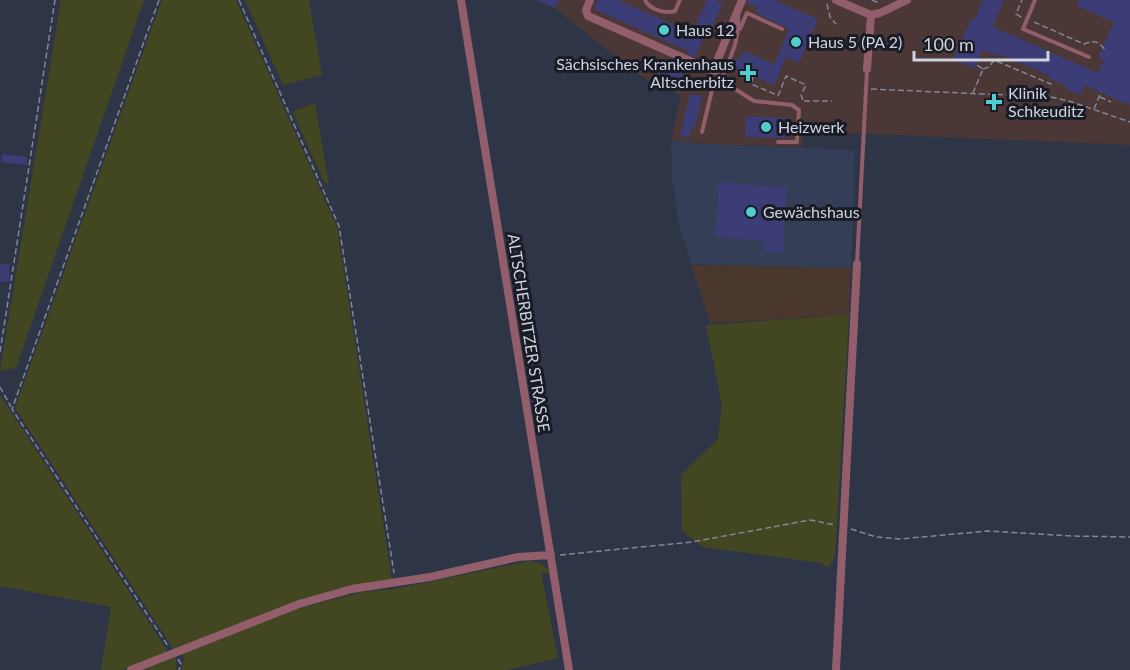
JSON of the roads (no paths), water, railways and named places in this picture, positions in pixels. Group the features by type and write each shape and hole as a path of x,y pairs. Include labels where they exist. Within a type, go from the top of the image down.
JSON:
{"street":[{"name":"ALTSCHERBITZER STRASSE","path":"461,0 569,670"},
{"path":"590,0 586,10 588,16 718,75 741,0"},
{"path":"836,0 871,15 907,0"},
{"path":"867,69 871,15"},
{"path":"836,670 856,264"},
{"path":"131,670 299,604 352,590 518,557 551,555"}],"lane":[{"path":"645,0 647,4 667,14 675,12 680,0"},
{"path":"1035,0 1023,29 1089,57"},
{"path":"737,11 739,30"},
{"path":"702,132 713,86 747,13 782,29"},
{"path":"856,264 867,69"},
{"path":"718,75 754,101 792,105 799,110 797,142 778,142"}],"place":[{"name":"Haus 12","path":"664,30"},
{"name":"Haus 5 (PA 2)","path":"796,42"},
{"name":"Sächsisches Krankenhaus Altscherbitz","path":"748,73"},
{"name":"Klinik Schkeuditz","path":"994,102"},
{"name":"Heizwerk","path":"766,127"},
{"name":"Gewächshaus","path":"751,212"}]}
